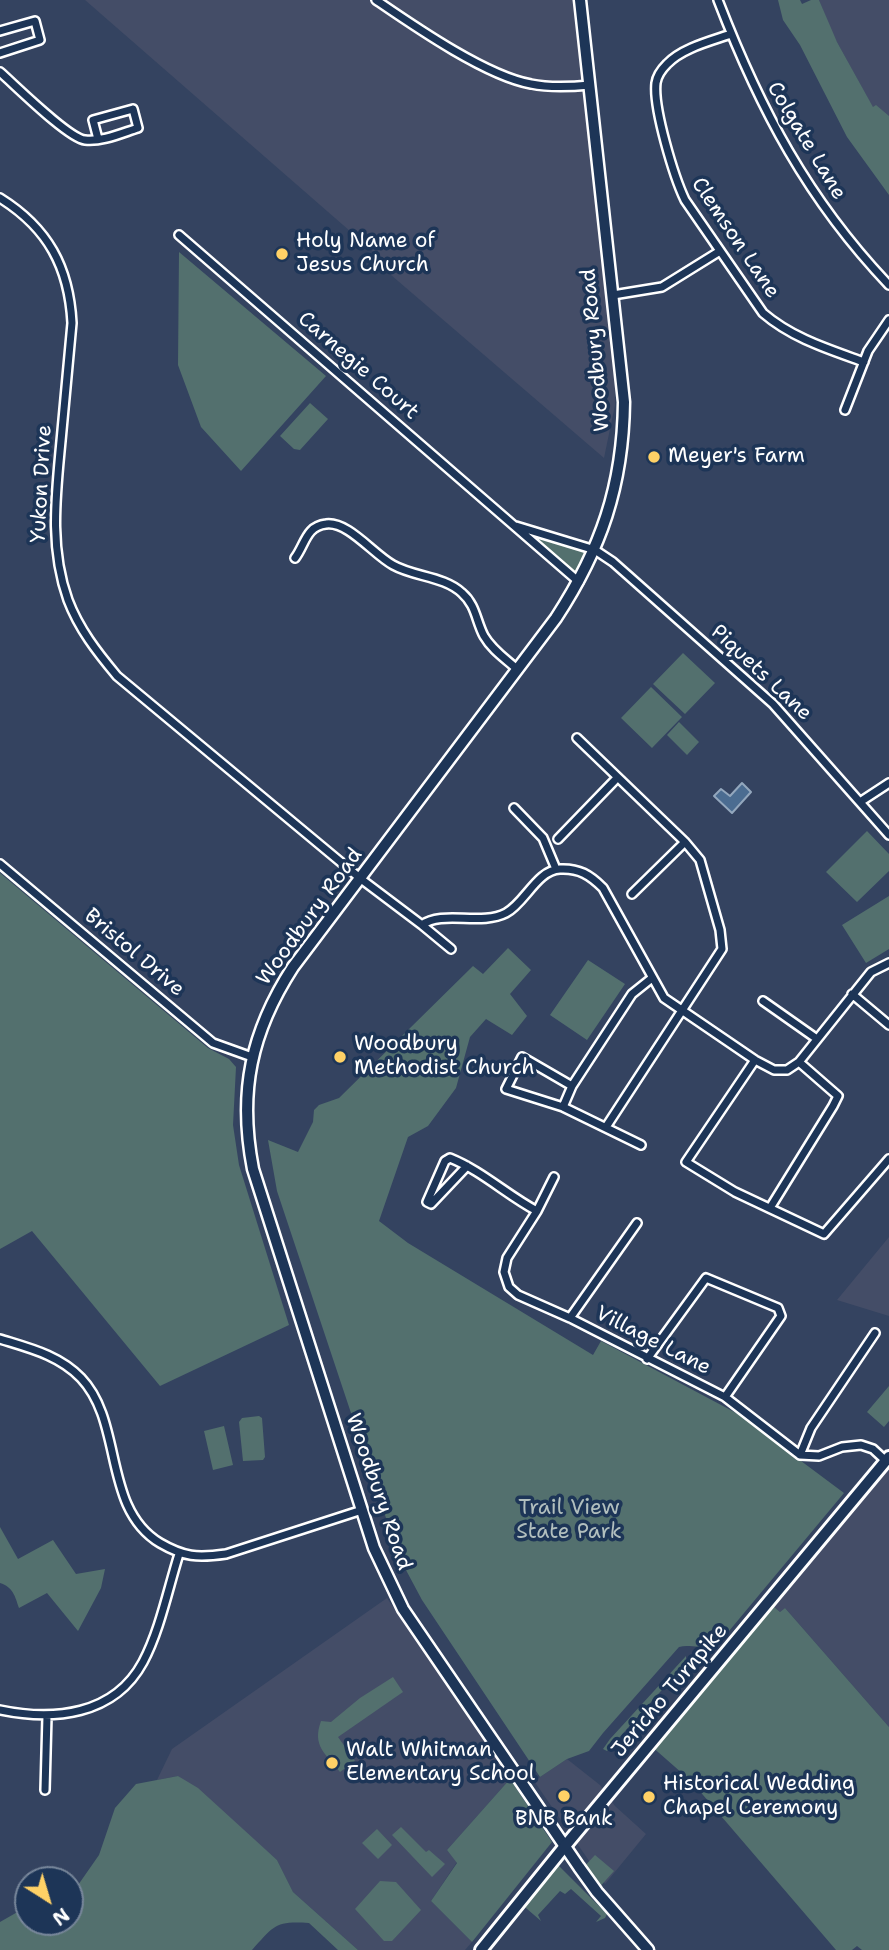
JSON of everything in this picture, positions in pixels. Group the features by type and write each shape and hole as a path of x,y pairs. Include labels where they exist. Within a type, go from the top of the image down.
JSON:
{"main road":[{"name":"Woodbury Road","path":"580,0 624,402 624,427 616,485 595,550 579,583 518,670 277,991 261,1026 252,1057 246,1108 248,1145 253,1169 382,1567 403,1609 565,1846 597,1892 648,1950"},
{"name":"Jericho Turnpike","path":"481,1950 887,1459"}],"street":[{"path":"376,0 417,28 477,62 514,79 545,86 590,85"},
{"name":"Colgate Lane","path":"718,0 759,99 804,178 849,240 889,285"},
{"path":"0,31 35,21 40,40 0,51"},
{"name":"Clemson Lane","path":"731,34 674,57 659,74 656,82 660,114 677,182 685,200 763,313 778,326 795,335 864,362"},
{"path":"0,72 83,140 98,139 138,128 133,109 93,120 98,139"},
{"name":"Yukon Drive","path":"0,198 35,224 49,242 65,276 71,303 72,323 54,535 61,577 81,626 117,676 361,879 451,948"},
{"name":"Carnegie Court","path":"178,235 579,583"},
{"path":"613,295 662,287 720,251"},
{"path":"845,410 864,362 889,320"},
{"path":"295,558 311,530 325,524 342,526 373,553 395,566 458,589 471,602 489,642 518,670"},
{"name":"Carnegie Court","path":"513,525 595,550"},
{"name":"Piquets Lane","path":"595,550 622,569 773,704 889,835"},
{"path":"577,738 685,842 700,860 720,930 722,949 606,1127"},
{"path":"558,839 617,778"},
{"path":"860,802 889,783"},
{"path":"514,808 543,838 556,869"},
{"path":"632,894 685,842"},
{"name":"Bristol Drive","path":"0,864 214,1043 252,1057"},
{"path":"422,925 435,920 466,920 501,915 512,909 540,880 556,869 575,869 590,875 603,888 664,998 755,1060 780,1071 793,1068 799,1062 871,972 886,963"},
{"path":"563,1108 572,1086 632,994 652,978"},
{"path":"852,994 889,1025"},
{"path":"763,1001 817,1039"},
{"path":"572,1086 522,1057 506,1089 563,1108 641,1145"},
{"path":"755,1060 687,1162 735,1192 824,1234 889,1159"},
{"path":"770,1208 838,1096 799,1062"},
{"path":"467,1166 431,1204 427,1202 445,1161 450,1158 467,1166 537,1211"},
{"name":"Village Lane","path":"554,1177 537,1211 507,1258 504,1272 509,1287 518,1295 570,1318 725,1397 800,1455"},
{"path":"570,1318 637,1223"},
{"path":"648,1359 706,1278 780,1311 781,1316 725,1397"},
{"path":"875,1333 811,1429 800,1455 819,1456 853,1445 862,1445 887,1459"},
{"path":"0,1339 49,1355 67,1365 82,1379 100,1409 129,1511 151,1537 179,1554 226,1554 362,1510"},
{"path":"0,1710 47,1716 74,1713 103,1703 121,1690 137,1672 150,1646 179,1554"},
{"path":"45,1790 47,1716"}],"shaded area":[{"path":"85,0 577,0 614,324 615,405 604,458 391,275 382,259"},
{"path":"819,0 889,0 889,137 832,33"},
{"path":"742,783 751,792 732,813 714,796 721,789 730,796"},
{"path":"889,1237 889,1316 837,1300"},
{"path":"889,1463 889,1727 785,1608 780,1612 773,1606 774,1597"},
{"name":"Walt Whitman Elementary School","path":"387,1598 510,1779 447,1850 457,1862 431,1901 472,1942 465,1950 358,1950 293,1892 277,1860 178,1776 157,1780 172,1749"},
{"path":"567,1759 600,1785 615,1806 646,1834 605,1884 534,1781"}],"green space":[{"path":"778,0 800,0 802,4 819,0 837,42 873,107 876,105 889,116 889,195 847,137 800,45 783,20"},
{"path":"179,252 326,376 241,471 201,427 178,365"},
{"path":"310,403 328,419 300,450 294,449 280,436"},
{"path":"516,527 594,551 579,581"},
{"path":"683,653 715,683 685,714 653,684"},
{"path":"651,687 682,717 652,748 621,718"},
{"path":"679,722 699,742 687,755 667,735"},
{"path":"867,831 889,854 889,871 857,902 826,872"},
{"path":"0,873 208,1048 229,1059 236,1067 233,1125 239,1165 289,1325 160,1386 32,1231 0,1249"},
{"path":"889,896 889,949 866,963 842,925"},
{"name":"Trail View State Park","path":"508,948 531,970 510,994 527,1016 512,1035 486,1019 470,1037 456,1088 428,1126 408,1137 379,1221 408,1243 593,1355 601,1341 738,1414 844,1493 714,1649 707,1645 679,1647 589,1751 567,1759 540,1777 422,1600 399,1557 277,1191 268,1140 298,1152 313,1122 314,1110 319,1105 339,1098 473,966 483,974"},
{"path":"588,960 625,984 587,1040 550,1015"},
{"path":"889,1386 889,1421 884,1427 867,1412"},
{"path":"242,1418 262,1418 265,1457 263,1460 243,1461 239,1422"},
{"path":"224,1426 233,1465 213,1470 204,1431"},
{"path":"0,1527 18,1559 53,1540 76,1574 105,1569 101,1588 78,1631 47,1593 19,1608 11,1590 0,1583"},
{"path":"773,1606 780,1612 785,1608 889,1727 889,1950 862,1950 857,1946 852,1950 836,1950 691,1781 650,1745"},
{"path":"686,1656 686,1663 609,1749 603,1749 610,1739"},
{"path":"393,1677 403,1692 338,1737 355,1761 340,1772 321,1749 318,1737 321,1721 331,1722 360,1698"},
{"path":"178,1776 198,1788 277,1860 293,1892 358,1950 338,1950 309,1923 289,1923 276,1926 252,1950 0,1950 0,1922 14,1914 14,1936 84,1936 84,1877 99,1855 115,1808 136,1784"},
{"path":"510,1779 552,1842 472,1942 431,1901 457,1863 447,1850"},
{"path":"401,1827 426,1852 429,1850 445,1864 432,1877 392,1835"},
{"path":"377,1829 392,1845 378,1859 362,1843"},
{"path":"595,1855 614,1871 597,1890 581,1870"},
{"path":"553,1860 607,1914 605,1918 596,1922 601,1916 571,1889 565,1894 560,1891 538,1915 541,1921 519,1902"},
{"path":"380,1881 396,1882 421,1910 392,1941 384,1941 355,1909"}],"place":[{"name":"Holy Name of Jesus Church","path":"282,254"},
{"name":"Meyer's Farm","path":"654,457"},
{"name":"Woodbury Methodist Church","path":"340,1057"},
{"name":"Walt Whitman Elementary School","path":"332,1763"},
{"name":"BNB Bank","path":"564,1796"},
{"name":"Historical Wedding Chapel Ceremony","path":"649,1797"}]}
